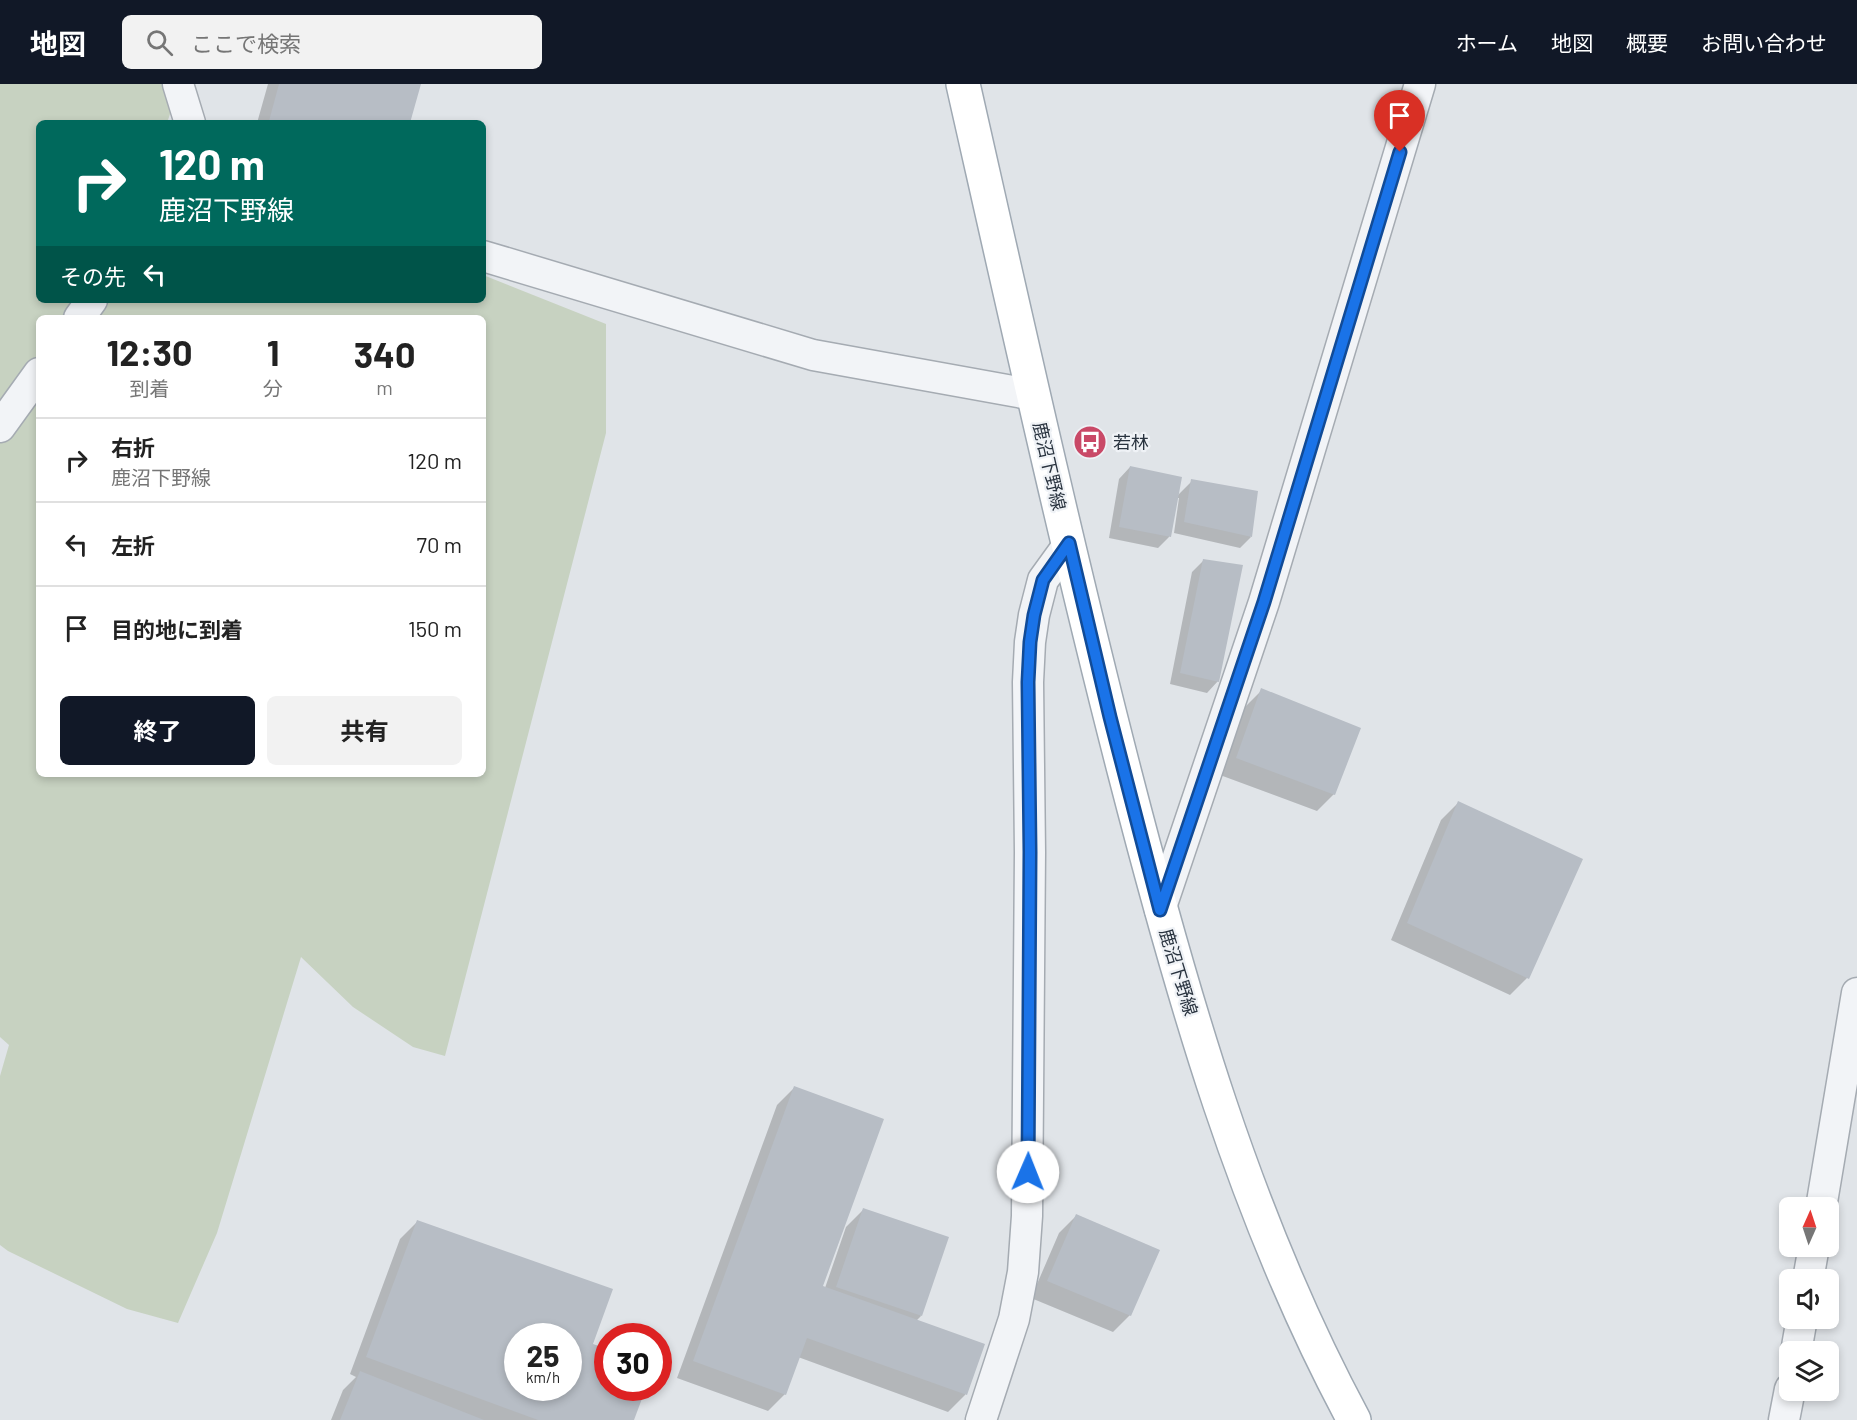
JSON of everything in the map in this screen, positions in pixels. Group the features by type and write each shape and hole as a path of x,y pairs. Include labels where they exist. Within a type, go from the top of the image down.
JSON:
{"main road":[{"name":"鹿沼下野線","path":"963,84 1110,717 1160,910 1215,1092 1273,1252 1354,1420"}],"street":[{"path":"178,84 189,120"},
{"path":"1160,910 1264,602 1420,84"},
{"path":"486,257 813,355 1034,395"},
{"path":"0,427 36,377"},
{"path":"981,1420 1014,1319 1023,1272 1027,1216 1030,642 1043,580 1069,543"},
{"path":"1823,1197 1857,993"},
{"path":"1784,1420 1788,1401"}],"green space":[{"path":"0,84 180,84 168,120 36,120 36,303 486,303 486,276 606,324 606,433 445,1056 413,1047 353,1007 301,957 217,1233 178,1323 127,1309 0,1245 0,1076 9,1045 0,1037"}],"building":[{"path":"279,84 421,84 411,120 269,120"},
{"path":"1130,466 1182,477 1171,537 1119,527"},
{"path":"1191,479 1258,491 1252,537 1184,522"},
{"path":"1203,559 1243,565 1219,682 1180,673"},
{"path":"1261,688 1361,728 1335,795 1236,758"},
{"path":"1458,801 1583,859 1529,979 1407,923"},
{"path":"794,1086 884,1119 823,1286 985,1344 967,1395 807,1338 786,1395 693,1361"},
{"path":"863,1208 949,1237 922,1316 836,1287"},
{"path":"1076,1214 1160,1250 1131,1316 1047,1281"},
{"path":"417,1220 613,1289 601,1323 594,1323 594,1401 641,1401 634,1420 538,1420 366,1357"},
{"path":"360,1371 484,1420 340,1420"}],"place":[{"name":"若林","path":"1090,442"}],"route":[{"path":"1028,1172 1030,852 1028,682 1030,642 1043,580 1069,543 1110,717 1160,910 1264,602 1400,152"}]}
